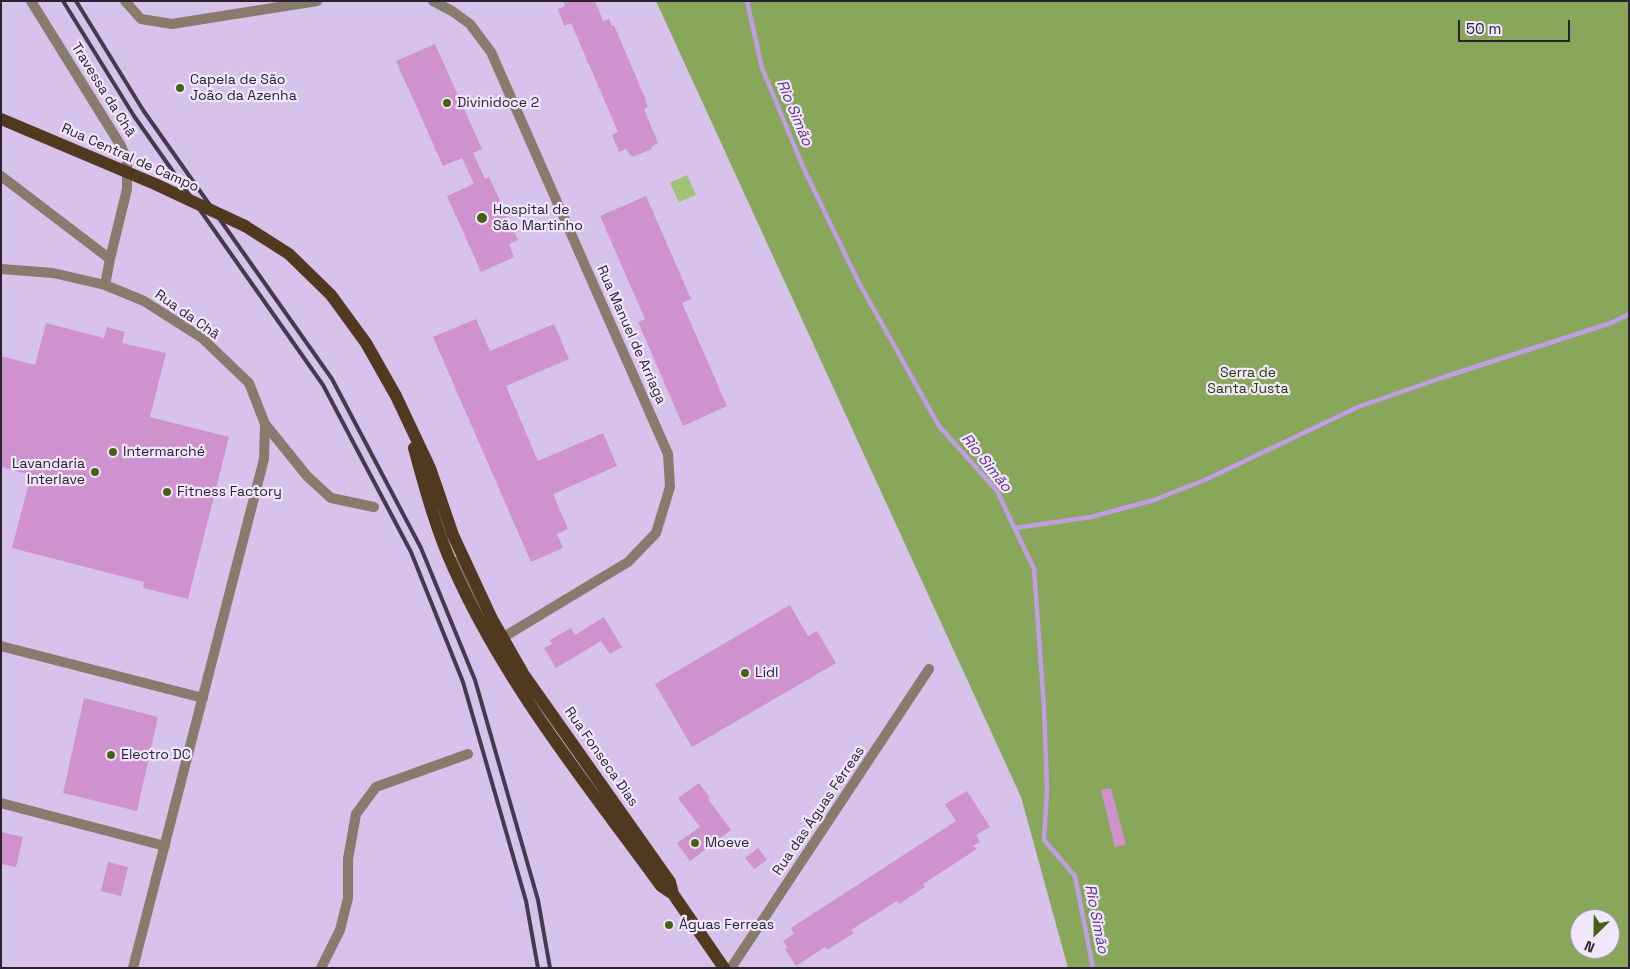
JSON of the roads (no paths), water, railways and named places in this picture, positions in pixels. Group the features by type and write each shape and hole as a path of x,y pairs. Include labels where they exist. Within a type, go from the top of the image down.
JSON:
{"main road":[{"name":"Rua Central de Campo","path":"1,119 155,184 245,226"},
{"name":"Rua Fonseca Dias","path":"245,226 289,254 331,295 366,343 396,396 430,468 453,535 502,638 524,675 670,882 673,894 724,968"},
{"name":"Rua Fonseca Dias","path":"407,422 447,552 473,609 499,658 522,695 561,750 661,886 673,894"}],"street":[{"name":"Travessa da Chã","path":"31,1 122,146 127,160 126,189 110,259"},
{"path":"125,1 141,19 172,24 317,1"},
{"name":"Rua Manuel de Arriaga","path":"434,1 470,24 491,52 668,454 670,488 656,533 628,562 502,638"},
{"path":"1,176 110,259 105,285"},
{"name":"Rua da Chã","path":"1,269 53,273 105,285 144,301 202,338 249,383 265,424 307,476 330,498 374,506"},
{"path":"133,968 264,459 265,424"},
{"name":"Rua Fonseca Dias","path":"447,552 464,575 490,629 496,637 502,638"},
{"path":"499,658 498,646 502,638"},
{"path":"1,646 203,698"},
{"name":"Rua das Águas Férreas","path":"731,968 929,668"},
{"path":"321,968 340,930 348,898 348,859 356,814 376,787 468,754"},
{"path":"1,803 165,846"}],"waterway":[{"name":"Rio Simão","path":"747,1 762,68 804,169 858,281 939,426 997,491 1034,569 1044,707 1047,790 1044,840 1075,876 1093,968"},
{"path":"1015,528 1091,517 1154,500 1207,479 1358,407 1611,323 1629,314"}],"railway":[{"path":"63,1 134,116 323,385 411,552 463,682 526,901 538,968"},
{"path":"76,1 143,110 332,379 421,548 475,680 538,900 550,968"}],"place":[{"name":"Capela de São João da Azenha","path":"180,88"},
{"name":"Divinidoce 2","path":"447,103"},
{"name":"Hospital de São Martinho","path":"482,218"},
{"name":"Intermarché","path":"113,452"},
{"name":"Lavandaria Interlave","path":"95,472"},
{"name":"Fitness Factory","path":"167,492"},
{"name":"Lidl","path":"745,673"},
{"name":"Electro DC","path":"111,755"},
{"name":"Moeve","path":"695,843"},
{"name":"Águas Ferreas","path":"669,925"}],"park label":[{"name":"Serra de Santa Justa","path":"1248,382"}]}
